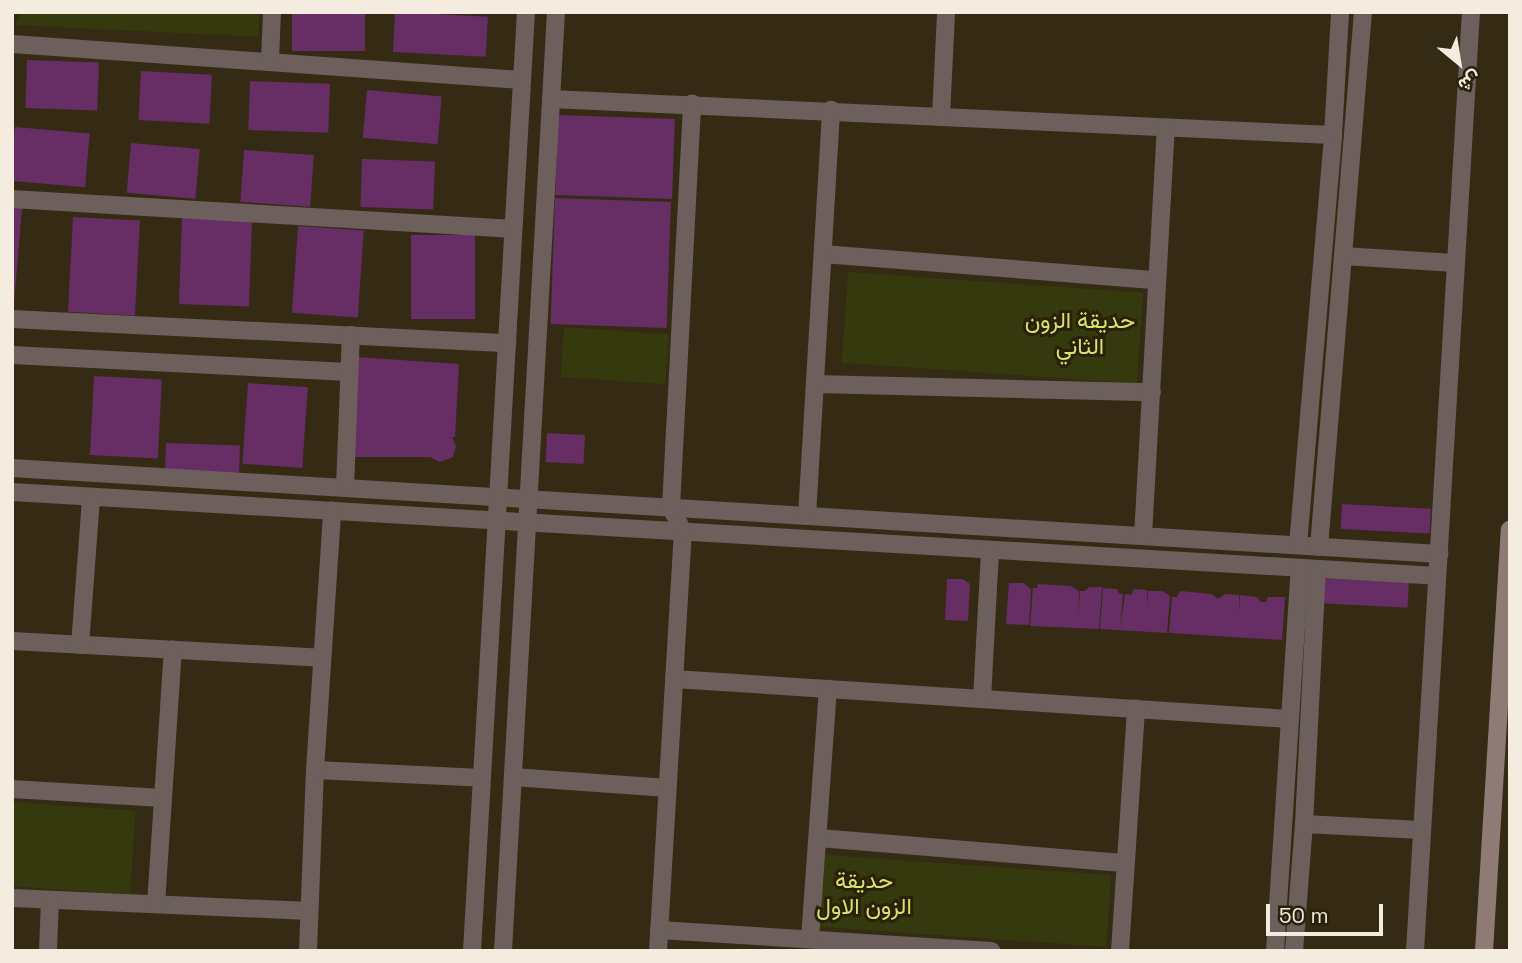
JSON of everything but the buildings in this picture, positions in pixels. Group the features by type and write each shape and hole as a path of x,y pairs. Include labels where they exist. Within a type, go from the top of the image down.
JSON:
{"main road":[{"path":"1484,951 1504,729 1510,530"}],"street":[{"path":"270,61 272,12"},
{"path":"472,951 526,12"},
{"path":"503,951 556,12"},
{"path":"941,116 946,12"},
{"path":"1294,951 1304,824 1310,546 1340,12"},
{"path":"1310,546 1343,256 1363,12"},
{"path":"1415,951 1471,12"},
{"path":"12,44 522,80"},
{"path":"551,99 1333,135"},
{"path":"658,951 683,532 671,508 692,104"},
{"path":"807,516 831,110"},
{"path":"1143,536 1166,128"},
{"path":"12,199 513,229"},
{"path":"823,254 1156,281"},
{"path":"1343,256 1455,263"},
{"path":"12,319 507,343"},
{"path":"345,488 351,335"},
{"path":"12,355 349,372"},
{"path":"815,384 1152,392"},
{"path":"12,468 1439,554"},
{"path":"12,492 1437,576"},
{"path":"80,645 91,497"},
{"path":"307,951 314,770 332,511"},
{"path":"982,699 990,550"},
{"path":"1275,951 1290,719 1309,569"},
{"path":"12,641 321,658"},
{"path":"156,904 173,650"},
{"path":"674,679 1290,719"},
{"path":"810,939 828,689"},
{"path":"1120,951 1136,709"},
{"path":"314,770 482,778"},
{"path":"513,778 668,788"},
{"path":"12,789 162,798"},
{"path":"1304,824 1422,830"},
{"path":"819,838 1126,863"},
{"path":"12,898 309,911"},
{"path":"48,951 50,900"},
{"path":"659,929 990,951"}],"green space":[{"path":"23,12 259,12 259,37 15,25"},
{"name":"حديقة الزون الثاني","path":"848,272 1143,293 1137,383 842,363"},
{"path":"564,327 669,334 665,384 561,377"},
{"path":"12,802 136,811 130,894 12,886"},
{"name":"حديقة الزون الاول","path":"825,855 1111,875 1106,947 820,927"}]}
